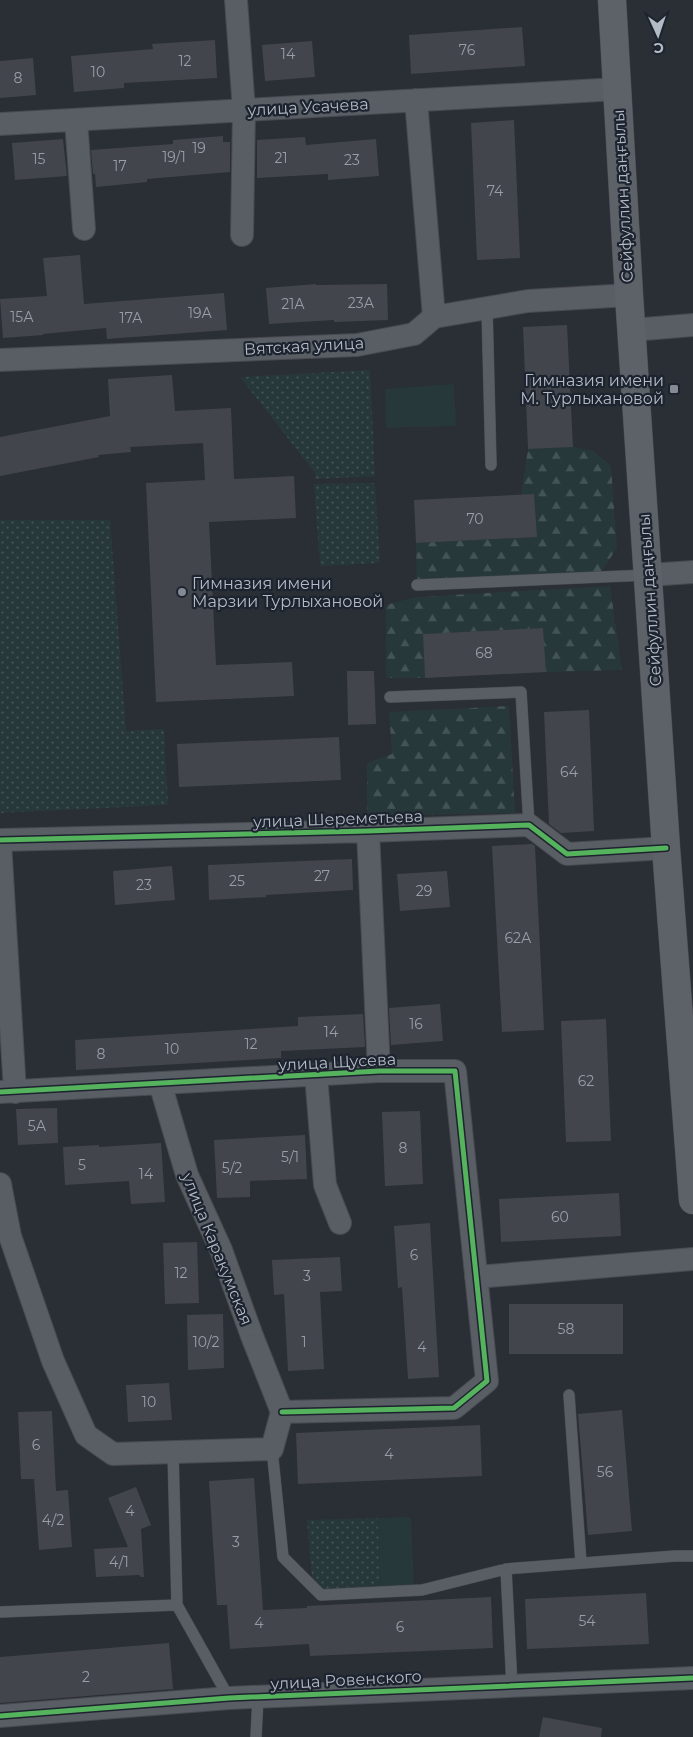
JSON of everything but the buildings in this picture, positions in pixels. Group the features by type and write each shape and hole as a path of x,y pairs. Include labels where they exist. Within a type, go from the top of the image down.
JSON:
{"main road":[{"name":"Сейфуллин даңғылы","path":"612,0 629,295 666,848 693,1200"}],"street":[{"path":"236,0 244,110 242,235"},
{"name":"улица Усачева","path":"0,124 617,89"},
{"path":"416,100 434,317 528,301 629,295"},
{"path":"76,120 84,229"},
{"name":"Вятская улица","path":"0,360 357,345 414,334 434,317"},
{"path":"632,330 693,326"},
{"path":"649,575 693,572"},
{"path":"529,825 567,854 666,848"},
{"name":"улица Шереметьева","path":"0,841 529,825"},
{"path":"368,831 379,1071"},
{"path":"0,841 8,1092"},
{"name":"улица Щусева","path":"8,1092 379,1071 455,1071 487,1381 454,1408 282,1412"},
{"path":"316,1075 325,1185 340,1223"},
{"name":"улица Каракумская","path":"160,1083 187,1175 221,1250 282,1412"},
{"path":"0,1184 10,1236 50,1352 86,1435 113,1454 272,1449 282,1412"},
{"path":"476,1277 693,1259"},
{"name":"улица Ровенского","path":"0,1716 229,1698 693,1678"}],"lane":[{"path":"487,308 491,465"},
{"path":"417,585 649,575"},
{"path":"390,697 521,692 529,825"},
{"path":"569,1395 581,1563"},
{"path":"272,1449 283,1557 321,1595 422,1590 506,1569 693,1556"},
{"path":"173,1452 177,1604 229,1698"},
{"path":"506,1569 512,1686"},
{"path":"0,1612 177,1604"},
{"path":"256,1737 258,1697"}],"green space":[{"path":"370,370 375,476 315,479 315,473 240,377"},
{"path":"454,384 456,426 386,428 385,389"},
{"path":"573,447 593,451 611,466 617,548 598,577 417,585 416,543 536,537 534,494 521,495 528,449"},
{"path":"375,483 380,563 320,566 314,484"},
{"path":"0,520 110,520 126,731 164,729 168,805 0,813"},
{"path":"610,586 622,670 546,672 543,628 423,634 425,678 386,678 386,605 416,597"},
{"path":"509,706 515,813 367,816 367,763 392,754 389,712"},
{"path":"411,1517 414,1585 381,1586 378,1518"},
{"path":"378,1518 381,1586 323,1589 312,1580 307,1520"}],"cycle path":[{"path":"0,840 529,825 567,854 666,848"},
{"path":"0,1092 379,1071 455,1071 487,1381 454,1408 282,1412"},
{"path":"0,1716 229,1698 693,1678"}],"place":[{"name":"Гимназия имени М. Турлыхановой","path":"674,389"},
{"name":"Гимназия имени Марзии Турлыхановой","path":"182,592"}]}
